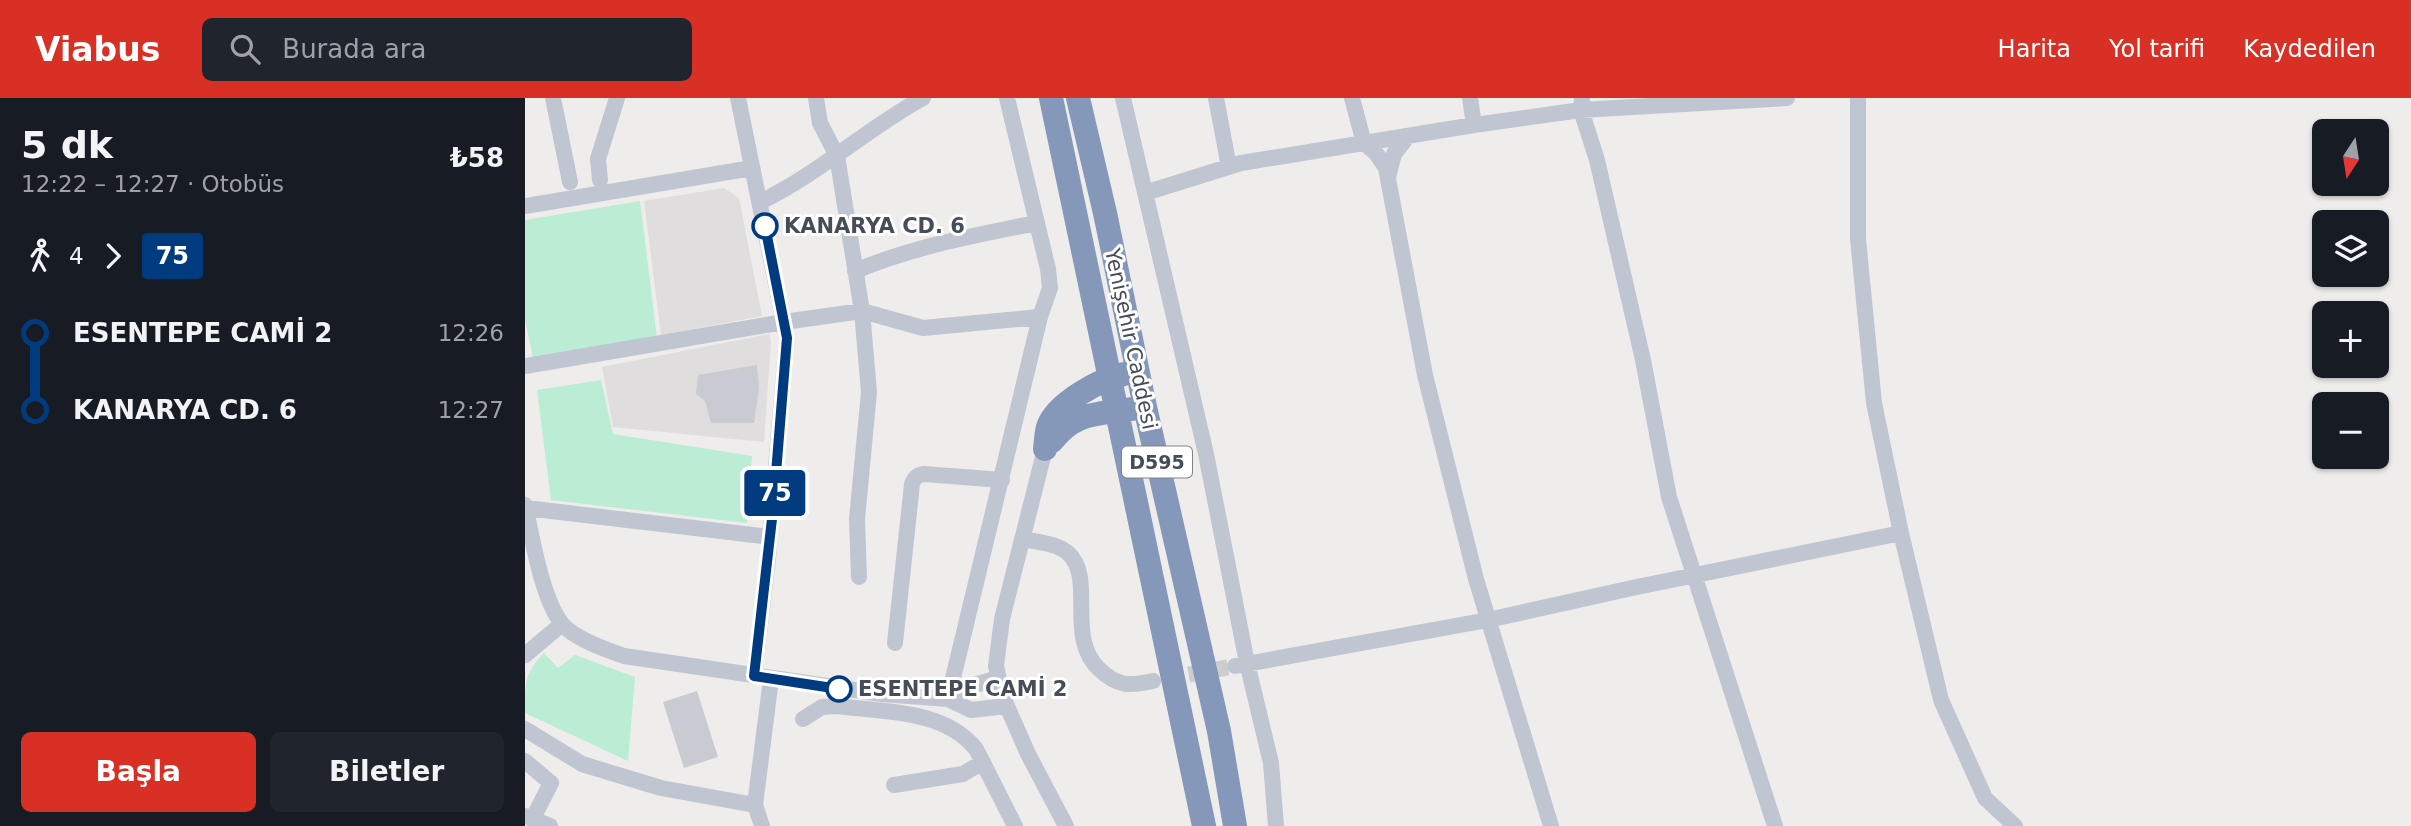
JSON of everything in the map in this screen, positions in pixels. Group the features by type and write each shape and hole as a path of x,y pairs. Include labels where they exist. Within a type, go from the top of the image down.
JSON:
{"highway":[{"name":"Yenişehir Caddesi","path":"1051,98 1204,826"},
{"name":"Yenişehir Caddesi","path":"1078,98 1219,731 1235,826"},
{"path":"1045,449 1048,426 1077,396 1110,377 1137,371"},
{"path":"1045,449 1070,422 1085,416 1145,407"}],"street":[{"path":"553,98 570,182"},
{"path":"600,180 598,159 617,98"},
{"path":"738,98 787,338 770,537 755,805 762,826"},
{"path":"816,98 820,123 837,156 862,311 869,392 857,519 859,577"},
{"path":"948,699 1049,288 1048,269 1007,98"},
{"path":"1123,98 1206,454 1241,665 1271,763 1276,826"},
{"path":"1216,98 1229,167"},
{"path":"1352,98 1364,143 1376,153 1386,168 1425,375 1488,620 1551,826"},
{"path":"1470,98 1474,125"},
{"path":"1145,193 1241,163 1474,125 1581,104 1787,98"},
{"path":"1846,98 1858,98 1858,239 1874,403 1901,533 1941,700 1985,798 2015,826"},
{"path":"760,202 837,156 916,100"},
{"path":"1581,104 1597,160 1643,360 1669,497 1775,826"},
{"path":"1388,177 1394,154 1408,136"},
{"path":"525,206 751,168"},
{"path":"855,271 887,258 969,236 1036,223"},
{"path":"525,366 784,321 862,311 923,328 1040,317"},
{"path":"1045,449 1002,619 996,667 1006,706 1066,826"},
{"path":"895,643 914,479 924,474 1002,480"},
{"path":"770,537 525,507 544,588 562,624 589,642 624,656 882,694 948,699 971,710 1006,706"},
{"path":"1241,665 1488,620 1901,533"},
{"path":"1022,539 1055,546 1068,552 1075,563 1080,581 1082,637 1086,652 1094,664 1106,676 1119,683 1132,685 1153,681"},
{"path":"525,655 562,624"},
{"path":"948,699 968,687 999,678"},
{"path":"803,719 822,707 836,706 931,718 960,732 976,749 1015,826"},
{"path":"525,729 582,764 661,788 755,805"},
{"path":"525,761 551,783 529,817 550,826"},
{"path":"894,785 963,774 982,762"}],"shaded area":[{"path":"724,188 739,198 762,316 661,335 644,201"},
{"path":"769,334 771,341 764,442 613,427 602,367"}],"green space":[{"path":"640,201 657,338 533,358 525,319 525,220"},
{"path":"601,380 613,434 752,456 747,523 551,500 537,390"},
{"path":"544,653 558,668 575,655 635,677 628,761 525,713 527,679"}],"building":[{"path":"757,365 759,388 754,423 711,423 705,401 696,394 698,375"},
{"path":"697,691 718,757 684,768 663,702"}],"tunnel":[{"path":"1165,679 1235,666"}],"bus line":[{"name":"75","path":"765,226 787,338 773,510 754,676 839,689"}],"place":[{"name":"KANARYA CD. 6","path":"765,226"},
{"name":"ESENTEPE CAMİ 2","path":"839,689"}]}
